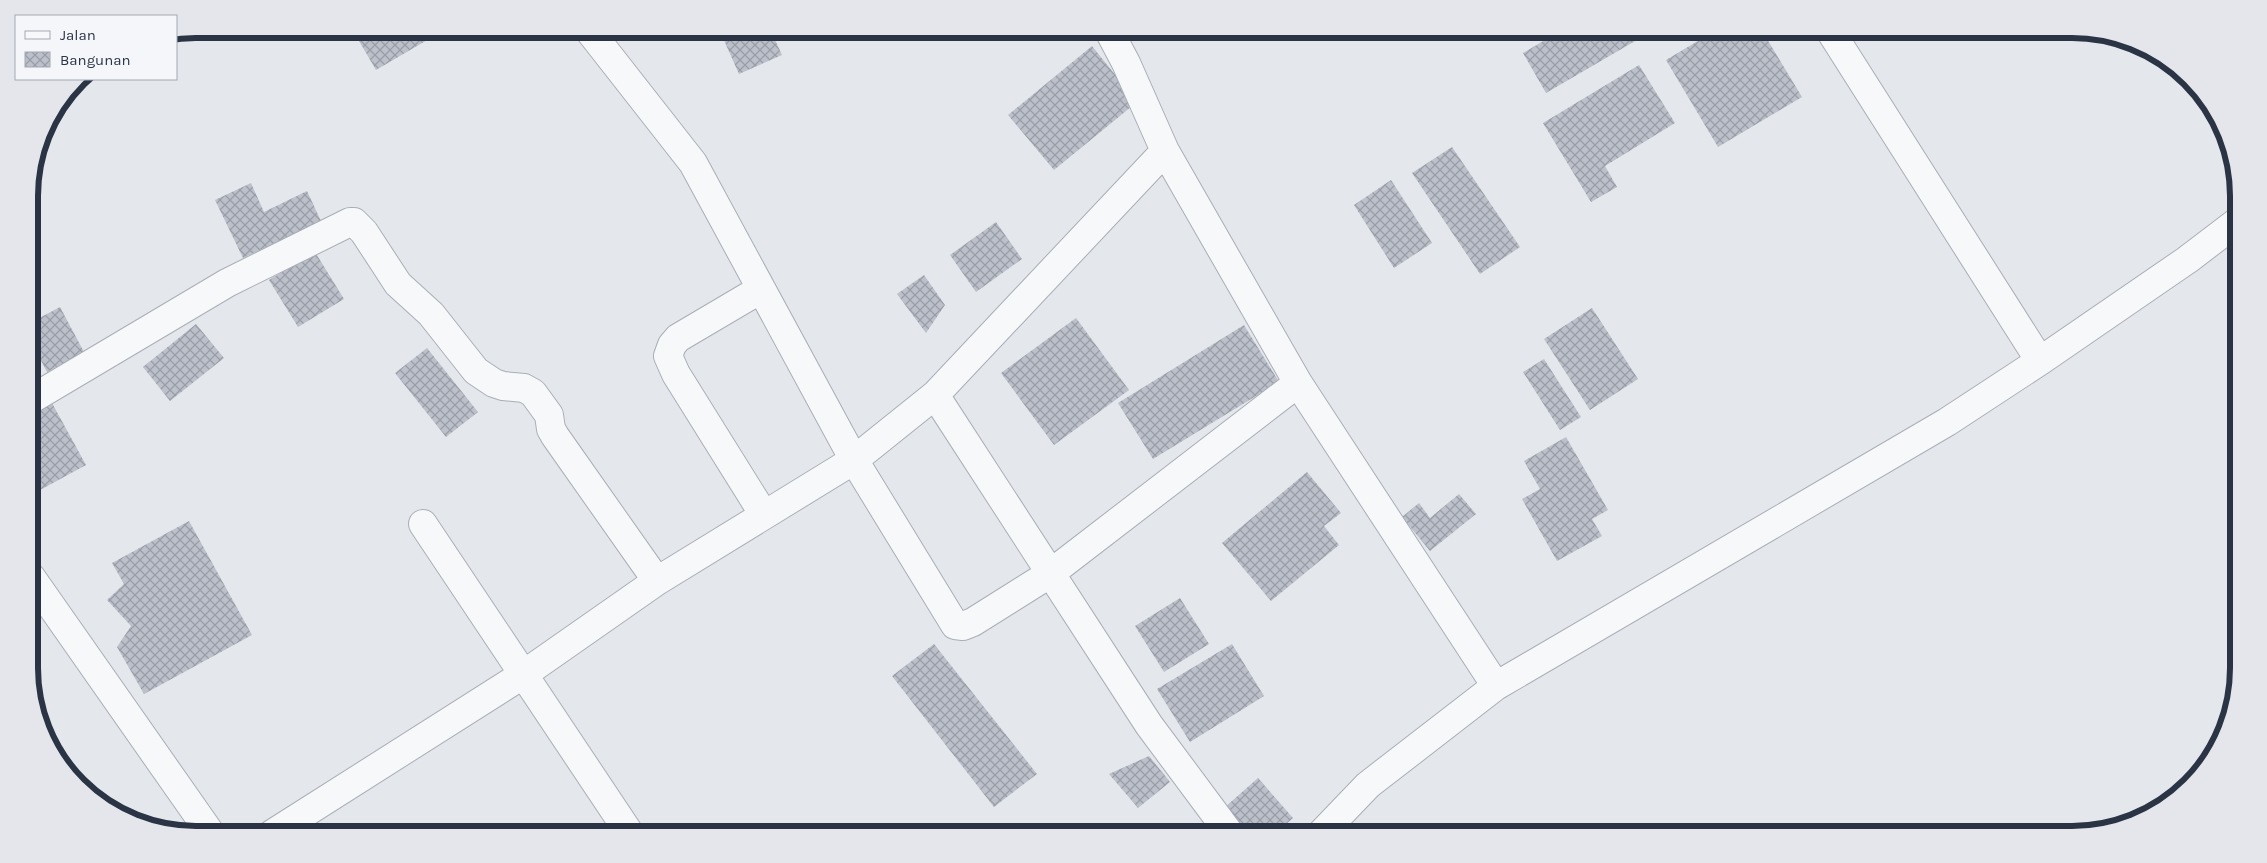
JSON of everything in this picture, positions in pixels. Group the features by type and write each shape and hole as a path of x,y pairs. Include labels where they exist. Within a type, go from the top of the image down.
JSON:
{"street":[{"path":"594,37 693,163 854,460 955,625 966,625 1051,573 1298,383"},
{"path":"1112,37 1126,62 1165,151 1298,383 1496,686"},
{"path":"1834,37 2040,361"},
{"path":"285,826 524,674 657,581 854,460 935,395 1165,151"},
{"path":"38,396 227,284 350,222 354,222 364,232 398,284 431,314 476,371 494,383 524,388 533,393 549,415 550,426 554,436 657,581"},
{"path":"1329,825 1368,785 1496,686 1947,422 2187,260 2230,227"},
{"path":"761,289 678,338 672,345 668,356 676,374 764,515"},
{"path":"935,395 1149,725 1224,825"},
{"path":"423,524 625,826"},
{"path":"37,586 205,826"}],"building":[{"path":"357,37 432,37 376,70"},
{"path":"723,37 774,37 782,55 739,74"},
{"path":"1543,37 1642,37 1546,93 1523,53 1545,40"},
{"path":"1705,37 1766,37 1802,97 1718,147 1666,60"},
{"path":"1092,46 1137,102 1054,170 1008,115"},
{"path":"1639,65 1675,123 1605,166 1617,187 1591,202 1543,123"},
{"path":"1452,147 1520,247 1480,274 1412,173"},
{"path":"1391,180 1432,243 1394,268 1354,205"},
{"path":"251,183 264,212 307,191 321,221 243,258 215,200"},
{"path":"996,222 1022,259 976,292 950,255"},
{"path":"315,252 344,299 298,327 269,280"},
{"path":"924,275 945,305 926,333 897,294"},
{"path":"60,307 84,352 47,372 38,354 38,319"},
{"path":"1592,308 1638,379 1590,410 1544,339"},
{"path":"1076,318 1129,390 1054,445 1001,373"},
{"path":"196,324 224,358 170,401 143,367"},
{"path":"1244,325 1279,382 1153,459 1118,403"},
{"path":"427,348 478,412 446,437 395,373"},
{"path":"1544,359 1581,417 1560,430 1523,372"},
{"path":"52,403 86,465 37,492 38,411"},
{"path":"1566,437 1608,510 1592,519 1602,536 1557,561 1522,499 1540,489 1524,461"},
{"path":"1307,472 1341,513 1324,526 1339,545 1271,601 1222,543"},
{"path":"1459,494 1476,514 1430,551 1402,517 1419,503 1430,518"},
{"path":"189,521 252,635 144,694 117,647 131,626 107,600 124,584 112,563"},
{"path":"1180,598 1209,644 1164,672 1135,626"},
{"path":"934,644 1037,774 994,807 892,676"},
{"path":"1232,644 1264,696 1190,742 1157,689"},
{"path":"1149,756 1170,782 1138,808 1109,774"},
{"path":"1258,778 1293,818 1285,825 1239,825 1224,808"}]}
